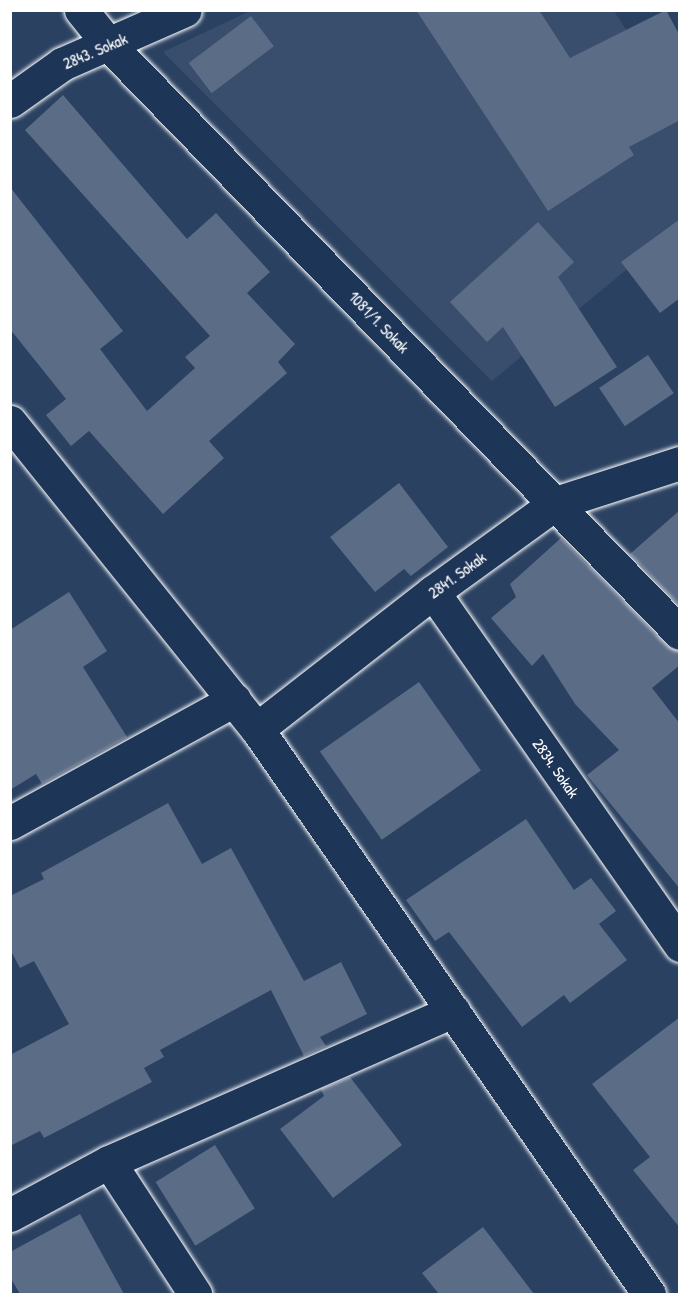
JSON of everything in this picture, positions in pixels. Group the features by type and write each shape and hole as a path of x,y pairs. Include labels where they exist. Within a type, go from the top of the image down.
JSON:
{"street":[{"name":"1081/1. Sokak","path":"81,10 110,46 680,633"},
{"name":"2843. Sokak","path":"10,101 62,64 110,46 185,10"},
{"path":"10,422 257,729 650,1294"},
{"name":"2841. Sokak","path":"257,729 433,592 556,503 680,463"},
{"name":"2834. Sokak","path":"433,592 680,945"},
{"path":"10,823 234,700"},
{"path":"10,1215 109,1162 453,1011"},
{"path":"109,1162 195,1294"}],"shaded area":[{"path":"250,11 614,11 679,111 679,226 492,381 163,52"}],"building":[{"path":"416,10 539,10 570,58 666,10 680,36 680,120 629,147 634,155 548,211"},
{"path":"251,16 274,46 212,93 189,63"},
{"path":"63,95 187,239 216,213 270,272 247,293 295,344 278,362 287,373 209,441 224,458 163,514 89,431 71,446 46,415 66,399 10,329 10,187 123,331 100,349 147,411 195,368 185,357 210,336 25,130"},
{"path":"680,219 680,298 660,313 621,262"},
{"path":"538,222 574,262 558,277 617,367 555,407 503,327 487,342 450,302"},
{"path":"648,355 674,393 625,426 599,388"},
{"path":"399,483 448,547 411,576 404,569 375,592 330,537"},
{"path":"680,510 680,606 630,554"},
{"path":"561,538 667,646 680,651 680,665 652,688 680,724 680,889 587,775 619,750 575,704 543,654 532,666 491,618 516,597 510,584"},
{"path":"69,592 107,651 83,667 127,737 42,784 36,774 10,790 10,630"},
{"path":"419,682 481,770 382,840 320,751"},
{"path":"168,803 202,864 231,848 304,981 341,962 367,1014 320,1037 326,1046 304,1056 271,990 160,1050 164,1057 144,1068 152,1082 44,1138 40,1131 10,1146 10,1055 69,1024 34,961 20,968 10,949 10,896 44,879 41,873"},
{"path":"526,819 574,890 591,878 616,911 599,924 627,960 570,1003 564,995 522,1027 449,932 435,941 406,900"},
{"path":"680,1017 680,1228 633,1170 650,1157 592,1084"},
{"path":"350,1077 402,1145 333,1198 280,1129 324,1096 321,1089"},
{"path":"215,1145 255,1209 195,1246 156,1182"},
{"path":"80,1214 124,1294 20,1294 10,1277 10,1252"},
{"path":"483,1227 534,1294 439,1294 422,1273"}]}
